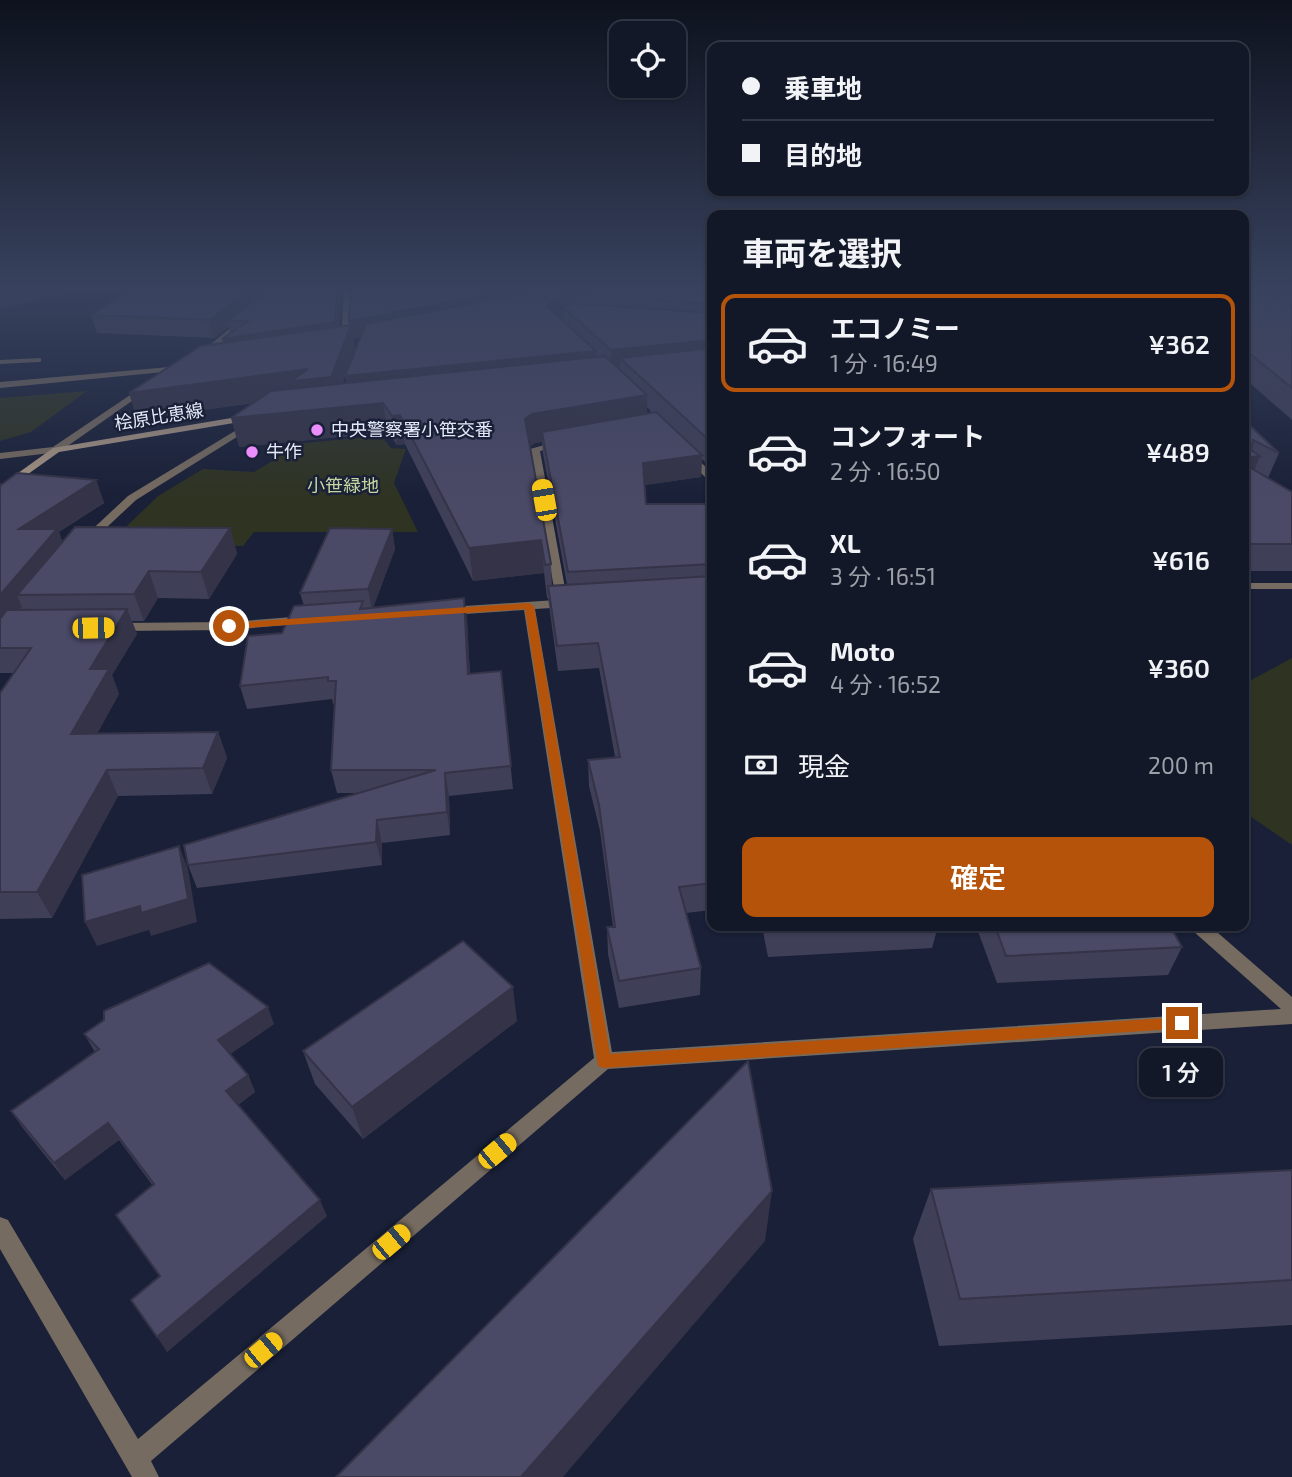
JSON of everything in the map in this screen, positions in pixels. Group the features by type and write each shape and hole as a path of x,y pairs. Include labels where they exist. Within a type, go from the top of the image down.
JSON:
{"main road":[{"name":"桧原比恵線","path":"0,491 56,450 255,419"}],"street":[{"path":"0,362 38,360"},
{"path":"201,360 197,363 211,364"},
{"path":"0,385 186,368 164,379"},
{"path":"0,456 56,450 153,385"},
{"path":"82,545 132,498 255,419"},
{"path":"562,603 535,449 576,441"},
{"path":"677,444 707,473"},
{"path":"1249,586 1292,586"},
{"path":"434,612 576,602"},
{"path":"529,606 604,1061"},
{"path":"107,628 229,626 325,619"},
{"path":"1205,931 1292,1008"},
{"path":"0,1228 140,1468 604,1061 1292,1016"}],"green space":[{"path":"87,391 31,432 0,441 0,398"},
{"name":"小笹緑地","path":"381,436 391,448 406,449 394,483 418,532 254,532 243,546 104,548 158,496 203,469 254,472 279,457 282,445"},
{"path":"1292,658 1292,845 1249,815 1249,681"}],"building":[{"path":"180,360 338,360 331,377 291,381 308,369 129,393"},
{"path":"351,360 506,360 345,376"},
{"path":"568,360 609,360 647,395 532,414 525,419 551,564 545,565 541,540 469,548 400,415 392,416 383,403 231,418 271,391"},
{"path":"622,360 707,360 707,438"},
{"path":"1258,360 1292,360 1292,388"},
{"path":"656,412 702,455 643,463 646,504 707,504 707,564 568,572 542,432"},
{"path":"1249,425 1279,453 1253,440 1251,450 1260,456 1249,457"},
{"path":"1249,467 1292,492 1292,544 1249,544"},
{"path":"17,473 96,480 19,529 57,529 0,595 0,484"},
{"path":"75,527 230,528 201,572 149,571 134,594 17,595"},
{"path":"330,528 392,529 368,589 300,593"},
{"path":"707,576 707,884 679,887 701,968 619,981 607,927 615,927 599,805 588,760 620,757 598,643 557,646 548,586"},
{"path":"464,598 468,674 501,671 511,766 445,773 447,812 377,820 376,842 188,865 184,845 436,770 331,770 336,681 328,681 328,677 240,686 248,636 282,633 294,606 363,601 360,609"},
{"path":"127,609 90,669 109,669 71,734 218,732 203,768 107,770 37,892 0,892 0,693 31,648 0,648 0,619 7,610"},
{"path":"179,846 188,899 141,913 140,906 85,922 82,875"},
{"path":"997,931 1173,931 1182,947 1006,956"},
{"path":"463,941 513,987 352,1107 303,1051"},
{"path":"209,963 268,1007 218,1040 248,1075 226,1091 320,1200 157,1337 131,1300 160,1276 116,1215 154,1184 108,1123 54,1163 11,1111 99,1049 84,1034 104,1020 104,1011"},
{"path":"748,1061 772,1191 521,1477 336,1477"},
{"path":"1292,1170 1292,1280 960,1299 931,1189"}],"place":[{"name":"中央警察署小笹交番","path":"317,430"},
{"name":"牛作","path":"252,452"}],"route":[{"path":"229,626 529,606 604,1061 1182,1023"}]}
